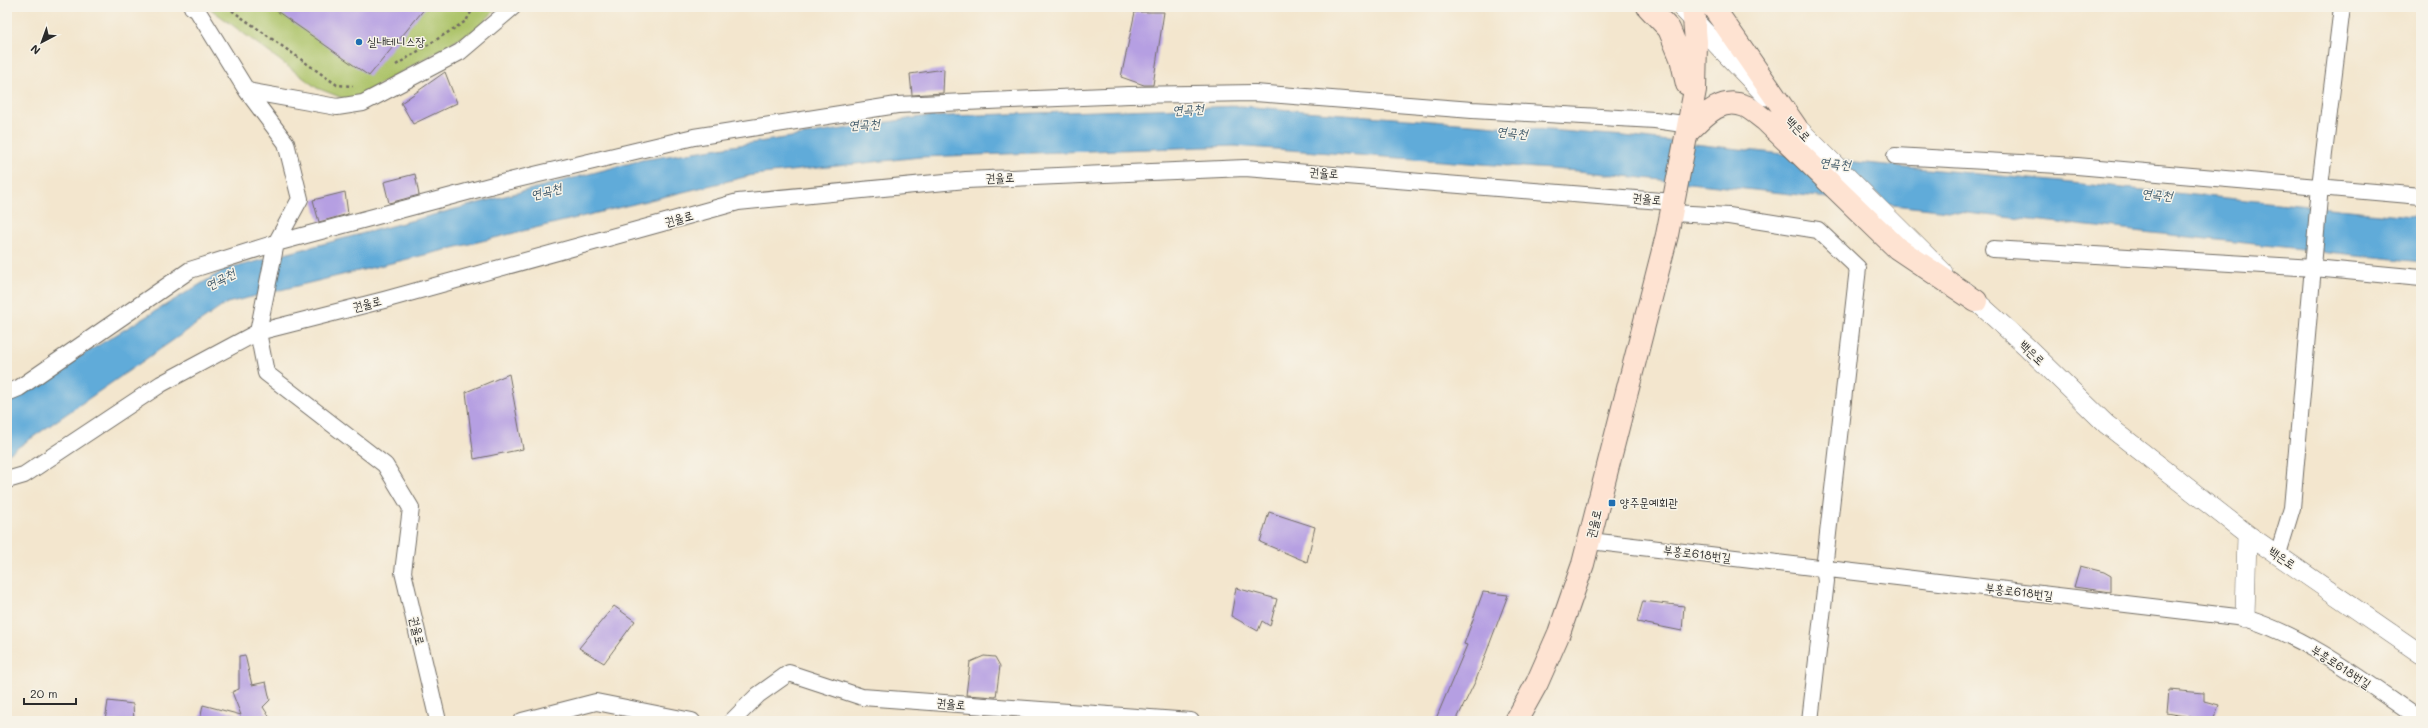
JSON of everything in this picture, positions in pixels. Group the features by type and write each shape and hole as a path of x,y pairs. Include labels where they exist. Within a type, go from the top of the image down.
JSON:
{"main road":[{"path":"1648,7 1669,29 1681,58 1689,125"},
{"path":"1713,7 1791,134 1903,242 1976,301"},
{"path":"1673,207 1695,90 1689,11"},
{"path":"1689,125 1710,110 1729,104 1745,106 1765,120 1791,134"},
{"name":"권율로","path":"1516,721 1537,682 1559,633 1590,541 1673,207"}],"street":[{"path":"7,480 24,475 161,384 258,332 276,243 300,199 286,143 247,91 197,10 192,7"},
{"path":"247,91 337,107 363,103 460,52 513,7"},
{"path":"2278,554 2292,508 2320,186 2342,7"},
{"name":"백은로","path":"1689,11 1791,134 1814,146 1903,242"},
{"path":"7,393 19,388 190,270 276,243 497,184 694,138 897,105 1129,95 1255,93 1472,110 1655,120 1689,125"},
{"path":"1895,156 2077,166 2421,196"},
{"name":"권율로","path":"438,721 403,572 411,508 385,465 266,373 258,332 384,300 738,202 966,180 1246,168 1673,207"},
{"path":"1673,207 1818,230 1858,268 1824,569 1826,581 1810,721"},
{"path":"1993,249 2314,268 2421,278"},
{"name":"백은로","path":"1976,301 2106,424 2247,534 2421,654"},
{"path":"2245,618 2247,534"},
{"name":"부흥로618번길","path":"1590,541 2245,618 2274,627 2329,657 2421,720"},
{"name":"권율로","path":"732,721 758,695 789,673 862,697 1191,721"},
{"path":"522,721 596,702 692,721"}],"path":[{"path":"227,7 337,85 356,86"},
{"path":"394,66 466,21 474,7"}],"green space":[{"path":"208,7 498,7 477,29 350,101 317,88"}],"water":[{"name":"연곡천","path":"1241,106 1624,136 1835,160 2421,217 2421,262 1578,171 1234,146 920,157 753,175 227,303 7,455 7,400 224,270 642,160 921,117"}],"building":[{"name":"실내테니스장","path":"271,7 426,7 369,76"},
{"path":"1135,12 1164,12 1153,85 1144,85 1121,77"},
{"path":"944,69 943,93 912,95 910,74"},
{"path":"445,72 457,103 413,124 401,103"},
{"path":"415,174 419,195 389,203 384,182"},
{"path":"345,192 348,214 319,222 313,200"},
{"path":"509,374 523,449 474,459 466,392"},
{"path":"1269,512 1315,527 1307,562 1260,542"},
{"path":"2080,566 2104,572 2111,576 2111,592 2074,587"},
{"path":"1236,588 1277,599 1270,626 1262,621 1258,631 1231,616"},
{"path":"1483,592 1508,595 1476,680 1456,721 1435,721 1467,645 1464,644"},
{"path":"1643,601 1684,606 1682,631 1637,622"},
{"path":"614,606 635,621 604,663 579,648"},
{"path":"245,655 252,685 266,682 270,700 263,707 272,721 200,721 203,705 241,715 232,692 239,689 239,656"},
{"path":"984,656 995,657 1000,666 996,697 966,695 970,662"},
{"path":"2169,690 2204,693 2204,701 2219,705 2213,721 2167,713"},
{"path":"108,701 133,704 134,721 105,721"}],"place":[{"name":"실내테니스장","path":"359,42"},
{"name":"양주문예회관","path":"1612,503"}]}
